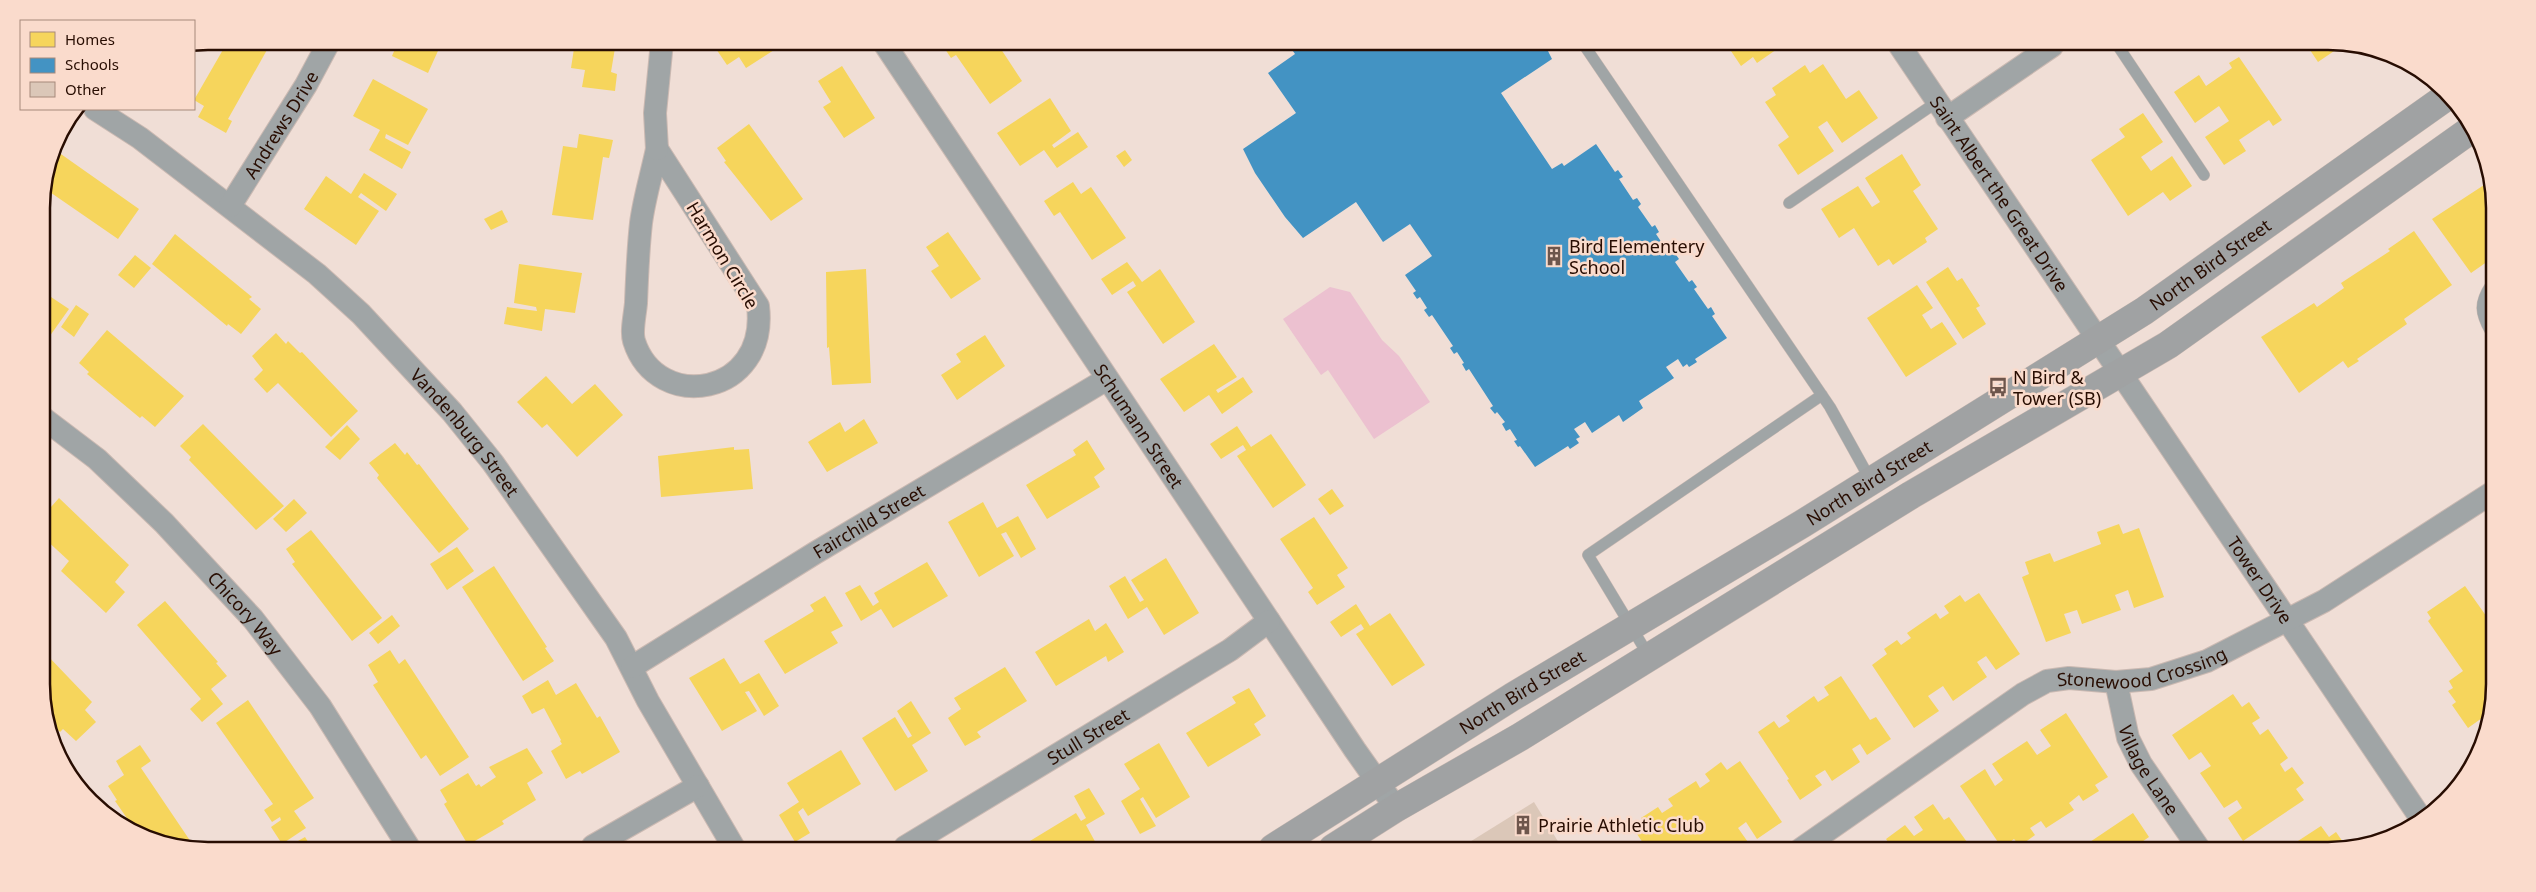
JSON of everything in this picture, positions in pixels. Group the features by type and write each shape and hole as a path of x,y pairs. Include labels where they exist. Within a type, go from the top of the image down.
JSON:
{"street":[{"name":"Andrews Drive","path":"230,206 306,85 326,50"},
{"name":"Harmon Circle","path":"657,149 758,306 759,332 750,357 731,376 704,386 689,386 660,376 648,366 633,339 641,222 657,149 656,113 661,50"},
{"name":"Schumann Street","path":"889,50 1376,781 1396,808"},
{"name":"Saint Albert the Great Drive","path":"1903,50 2099,339"},
{"path":"1942,110 2045,50"},
{"name":"North Bird Street","path":"1282,842 1376,781 1871,481 2144,311 2443,100"},
{"name":"Vandenburg Street","path":"97,110 140,138 317,274 361,314 452,412 493,464 611,630 632,667 648,701 731,842"},
{"name":"North Bird Street","path":"1342,842 1396,808 1520,737 1650,658 1911,495 2168,345 2467,133"},
{"name":"Tower Drive","path":"2099,339 2119,373 2289,620 2418,813"},
{"name":"Fairchild Street","path":"632,667 815,553 1107,379"},
{"name":"Chicory Way","path":"50,423 98,458 164,523 253,619 320,706 405,842"},
{"name":"Stonewood Crossing","path":"1811,842 2023,694 2047,681 2068,678 2116,682 2151,679 2207,661 2252,636 2324,602 2486,497"},
{"name":"Stull Street","path":"913,842 1230,650 1269,621"},
{"name":"Village Lane","path":"2116,682 2128,738 2141,764 2195,842"},
{"path":"600,842 698,786"}],"lane":[{"path":"1587,50 1822,395 1871,481"},
{"path":"2121,50 2204,175"},
{"path":"1789,203 1942,110"},
{"path":"2486,293 2482,299 2486,323"},
{"path":"1650,658 1588,556 1822,395"}],"shaded area":[{"path":"1330,287 1350,292 1382,340 1399,356 1430,402 1374,439 1328,370 1321,375 1283,319"}],"building: Homes":[{"path":"223,50 267,50 228,119 232,121 226,133 198,117 204,106 195,101"},
{"path":"395,50 438,50 428,73 392,56"},
{"path":"574,50 615,50 611,72 617,74 615,91 582,87 585,70 571,68"},
{"path":"717,50 774,50 746,68 739,57 727,65"},
{"path":"946,50 1002,50 1022,81 990,104 956,55 951,58"},
{"path":"1730,50 1776,50 1757,63 1753,57 1741,66"},
{"path":"2310,50 2335,50 2318,62"},
{"path":"2239,57 2282,120 2273,126 2269,120 2239,140 2246,151 2224,165 2205,137 2229,121 2219,106 2195,123 2174,92 2199,75 2206,86 2232,68 2229,63"},
{"path":"1823,64 1846,99 1859,90 1878,118 1842,143 1827,121 1818,127 1834,151 1798,175 1778,145 1789,137 1765,102 1776,95 1772,88 1805,65 1810,73"},
{"path":"842,66 875,118 844,138 823,107 831,102 818,81"},
{"path":"373,79 428,109 408,145 386,134 385,138 411,152 402,169 369,150 380,130 353,116"},
{"path":"1050,98 1071,131 1052,145 1054,148 1078,132 1088,147 1057,168 1044,150 1020,166 997,133"},
{"path":"2143,113 2163,142 2141,157 2151,171 2172,156 2192,186 2170,201 2163,192 2128,216 2091,160 2125,137 2119,129"},
{"path":"749,124 803,199 771,221 724,162 726,161 717,148"},
{"path":"579,134 613,140 609,158 603,157 593,220 552,215 563,146 577,148"},
{"path":"1125,150 1132,160 1124,167 1116,156"},
{"path":"60,153 139,209 118,239 51,193"},
{"path":"1902,154 1921,185 1913,191 1938,229 1925,238 1927,242 1893,265 1889,259 1878,266 1854,228 1839,238 1821,209 1858,186 1872,207 1880,202 1865,178"},
{"path":"364,173 397,194 386,211 361,193 358,197 379,211 356,245 304,209 326,176 351,194"},
{"path":"1073,182 1081,194 1091,187 1126,238 1092,260 1060,212 1054,216 1044,201"},
{"path":"2484,185 2486,262 2471,273 2432,219"},
{"path":"502,210 508,222 491,230 484,219"},
{"path":"2414,231 2452,285 2404,319 2407,324 2357,359 2359,361 2348,368 2343,361 2299,393 2261,337 2314,303 2317,307 2344,288 2341,283 2390,251 2388,249"},
{"path":"948,232 981,279 951,299 931,271 939,266 926,247"},
{"path":"175,234 252,297 249,299 261,309 241,334 228,324 227,326 152,264"},
{"path":"135,255 151,268 134,288 118,275"},
{"path":"1127,262 1142,282 1160,269 1195,322 1163,344 1127,292 1136,286 1133,281 1112,295 1101,279"},
{"path":"519,264 582,273 575,313 545,309 542,331 504,324 507,307 537,311 536,307 514,303"},
{"path":"1948,267 1957,281 1962,278 1980,306 1976,308 1986,324 1963,339 1926,282"},
{"path":"866,269 871,383 832,385 829,347 827,348 826,272"},
{"path":"1917,285 1933,308 1922,315 1931,329 1942,322 1957,344 1906,377 1867,318"},
{"path":"50,296 69,309 50,336"},
{"path":"76,305 89,314 74,337 61,327"},
{"path":"107,330 184,396 155,427 142,416 140,418 87,374 89,372 79,363"},
{"path":"276,333 286,344 288,341 300,353 302,352 358,411 331,437 278,383 267,393 254,379 263,370 252,356"},
{"path":"985,335 1005,366 957,400 941,375 961,362 956,354"},
{"path":"1214,344 1237,377 1216,390 1218,393 1243,377 1253,392 1222,414 1209,395 1184,412 1160,379"},
{"path":"546,376 572,404 595,384 623,415 577,457 547,424 542,428 517,402"},
{"path":"864,419 878,443 827,472 808,442 840,422 845,432"},
{"path":"203,424 284,506 256,530 189,460 191,457 180,446"},
{"path":"347,425 360,439 340,460 325,447"},
{"path":"1237,426 1251,447 1271,434 1306,485 1273,508 1237,456 1246,450 1243,445 1221,459 1210,444"},
{"path":"1087,440 1105,469 1094,477 1100,487 1047,519 1026,485 1076,455 1073,450"},
{"path":"395,443 405,455 407,452 417,465 419,464 469,529 439,553 377,478 379,475 369,463"},
{"path":"734,447 734,450 749,449 753,489 661,497 658,456"},
{"path":"1332,489 1344,506 1330,515 1318,499"},
{"path":"59,498 129,565 115,582 125,592 106,613 61,571 69,561 50,543 50,508"},
{"path":"294,499 307,513 286,532 273,519"},
{"path":"983,502 997,528 1018,516 1036,549 1021,558 1006,532 1001,534 1014,556 979,577 948,522"},
{"path":"1314,517 1348,568 1337,575 1345,587 1317,605 1308,592 1313,588 1280,539"},
{"path":"2119,524 2123,534 2139,528 2164,597 2134,608 2128,590 2115,595 2121,610 2082,624 2077,610 2064,614 2071,633 2046,642 2022,577 2029,574 2025,562 2050,553 2054,562 2101,544 2097,532"},
{"path":"311,530 382,618 352,641 292,564 295,562 286,549"},
{"path":"457,547 474,571 447,590 430,564"},
{"path":"1166,558 1199,613 1164,635 1147,607 1128,619 1109,586 1125,576 1140,602 1144,600 1131,580"},
{"path":"927,562 948,596 893,628 881,609 861,621 845,593 860,585 873,606 879,602 874,593"},
{"path":"494,566 547,647 545,648 554,661 523,681 462,587"},
{"path":"2465,586 2486,616 2485,704 2482,718 2468,728 2452,705 2456,702 2448,691 2453,688 2449,681 2463,671 2428,621 2431,618 2427,612"},
{"path":"1979,593 2020,654 1996,670 1986,656 1977,662 1987,677 1953,701 1943,686 1928,696 1939,711 1914,728 1872,665 1887,654 1884,649 1897,640 1901,645 1911,638 1907,633 1936,613 1940,619 1949,613 1944,606 1960,595 1965,602"},
{"path":"825,596 843,626 831,632 838,643 785,674 764,641 814,611 810,605"},
{"path":"165,601 218,662 216,663 227,676 211,689 223,704 202,722 190,709 201,699 137,625"},
{"path":"1356,604 1370,626 1390,613 1425,665 1392,686 1356,634 1364,629 1361,624 1341,637 1330,622"},
{"path":"392,615 400,626 378,644 369,633"},
{"path":"1089,619 1095,631 1106,623 1124,652 1108,662 1106,656 1056,686 1035,652"},
{"path":"390,650 399,664 405,659 469,757 440,776 426,755 421,759 373,685 378,682 368,665"},
{"path":"50,658 92,702 85,710 96,722 76,741 63,729 60,732 56,728 50,694"},
{"path":"724,658 740,684 759,673 779,706 764,716 749,691 745,692 757,711 722,731 689,678"},
{"path":"1005,667 1027,701 977,732 981,737 965,746 948,718 961,709 954,698"},
{"path":"1841,676 1870,720 1876,717 1891,739 1867,755 1860,744 1852,749 1860,762 1832,781 1825,770 1815,776 1822,785 1800,800 1787,780 1789,779 1758,732 1774,721 1779,728 1790,721 1786,716 1814,696 1818,702 1829,695 1824,687"},
{"path":"548,680 556,695 576,683 597,718 600,716 620,752 582,774 580,771 566,779 551,751 562,744 561,740 544,708 532,714 522,696"},
{"path":"1249,688 1266,716 1254,724 1261,735 1208,767 1186,733 1236,703 1232,697"},
{"path":"2233,694 2242,707 2249,702 2260,718 2252,723 2260,735 2268,729 2288,758 2280,764 2285,772 2292,767 2304,783 2296,789 2304,800 2243,841 2228,818 2242,808 2237,800 2224,808 2200,773 2211,766 2201,752 2189,760 2172,735"},
{"path":"248,700 314,798 294,811 306,828 285,842 281,842 271,827 281,820 280,817 272,822 264,810 273,804 216,723"},
{"path":"911,701 931,733 912,745 928,771 895,791 862,738 895,717 908,738 912,736 897,711"},
{"path":"2066,713 2108,777 2095,785 2099,791 2083,801 2079,795 2069,803 2074,810 2046,828 2041,821 2030,828 2035,835 2025,842 2017,842 2014,839 2010,842 1998,842 1960,786 1985,769 1995,786 2003,780 1992,764 2027,741 2037,755 2051,746 2040,730"},
{"path":"1159,743 1190,797 1156,818 1143,797 1140,799 1156,826 1140,834 1121,801 1140,789 1124,764"},
{"path":"140,745 151,761 141,768 190,841 167,837 129,821 115,801 117,800 108,786 124,775 116,761"},
{"path":"527,748 543,773 527,783 536,800 502,821 504,824 473,842 466,842 444,804 447,802 440,790 468,773 476,786 479,784 481,787 496,777 489,767"},
{"path":"841,750 861,784 808,816 803,808 798,812 810,833 795,842 779,815 799,802 787,783"},
{"path":"1740,761 1782,822 1757,839 1746,822 1738,828 1748,842 1642,842 1635,831 1646,824 1641,818 1658,807 1662,813 1673,806 1668,799 1696,781 1700,788 1710,781 1705,774 1721,762 1727,770"},
{"path":"1089,788 1105,814 1086,825 1095,842 1028,842 1076,813 1081,821 1086,818 1074,796"},
{"path":"1933,804 1944,820 1949,817 1967,842 1888,842 1886,839 1905,825 1914,836 1923,830 1914,817"},
{"path":"2133,813 2149,837 2142,842 2090,842"},
{"path":"2321,826 2329,837 2336,832 2342,841 2338,842 2296,842"},
{"path":"305,837 308,842 296,842"}],"building: Schools":[{"name":"Bird Elementery School","path":"1292,50 1548,50 1552,59 1501,93 1552,169 1562,163 1564,166 1596,144 1615,172 1618,170 1623,177 1619,179 1633,200 1637,198 1641,204 1638,207 1652,227 1655,225 1659,232 1656,234 1670,255 1674,252 1679,259 1675,262 1689,282 1692,280 1697,287 1694,289 1708,309 1711,307 1715,314 1712,316 1727,338 1695,359 1697,362 1689,367 1687,364 1683,367 1678,359 1666,367 1674,378 1639,401 1643,408 1623,422 1619,415 1592,433 1585,422 1574,429 1580,437 1576,439 1579,443 1570,449 1568,446 1535,467 1520,446 1518,447 1514,441 1517,440 1510,429 1506,431 1502,424 1505,422 1497,412 1495,414 1490,408 1493,406 1469,369 1466,371 1462,364 1464,363 1457,352 1454,354 1450,348 1453,346 1432,315 1429,317 1424,310 1427,308 1420,297 1417,299 1413,293 1416,291 1405,275 1432,256 1410,224 1383,242 1356,202 1303,238 1285,217 1255,173 1243,149 1296,113 1268,73 1295,54"}],"building: Other":[{"name":"Prairie Athletic Club","path":"1534,802 1558,842 1470,842"}],"place":[{"name":"Bird Elementery School","path":"1554,256"},
{"name":"N Bird & Tower (SB)","path":"1998,387"},
{"name":"Prairie Athletic Club","path":"1523,825"}]}
